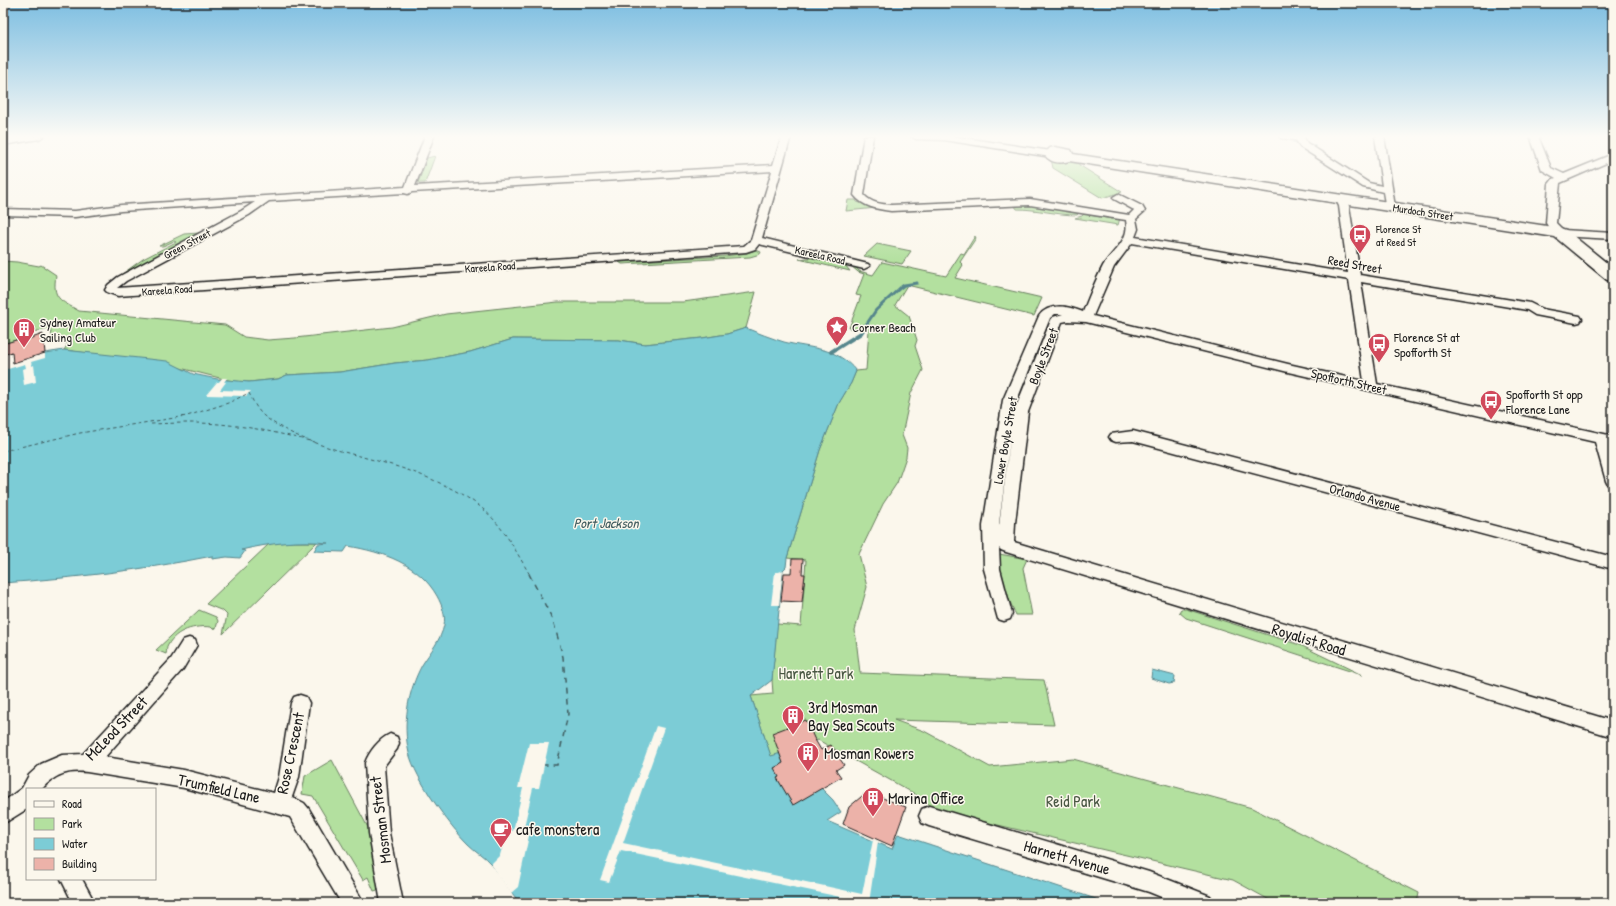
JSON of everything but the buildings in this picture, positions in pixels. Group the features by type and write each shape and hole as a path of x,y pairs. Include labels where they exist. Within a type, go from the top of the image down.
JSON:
{"main road":[{"name":"Murdoch Street","path":"1208,178 1560,233"},
{"path":"1560,233 1613,276"}],"street":[{"path":"408,191 413,178"},
{"path":"3,212 75,214 121,208 612,178"},
{"path":"756,240 774,178"},
{"path":"861,178 859,194 864,201 882,207 1030,202 1131,218 1140,211 1138,208 1118,197"},
{"path":"1355,178 1366,185 1387,190"},
{"path":"1385,178 1390,207"},
{"path":"1560,233 1551,223 1554,184 1556,181 1564,178"},
{"name":"Green Street","path":"111,290 112,287 122,279 245,213 264,199"},
{"path":"1341,200 1344,206 1371,386"},
{"path":"1086,318 1109,266 1129,239 1133,230 1131,218"},
{"name":"Murdoch Street","path":"1560,233 1613,236"},
{"name":"Reed Street","path":"1129,239 1530,307 1539,312 1576,318"},
{"name":"Kareela Road","path":"111,290 118,293 739,250 751,247 756,240 864,266"},
{"name":"Lower Boyle Street","path":"1004,614 992,569 991,526 1010,400 1049,311 1055,309 1063,310 1086,318"},
{"name":"Boyle Street","path":"1006,546 1007,523 1021,412 1058,320 1066,317 1086,318"},
{"name":"Spofforth Street","path":"1086,318 1288,368 1607,440"},
{"name":"Orlando Avenue","path":"1116,437 1133,436 1613,563"},
{"path":"1607,440 1613,481"},
{"name":"Royalist Road","path":"1006,546 1275,629 1613,729"},
{"name":"McLeod Street","path":"32,788 36,781 51,768 62,763 76,761 87,763 177,664 189,645"},
{"name":"Rose Crescent","path":"280,803 288,777 300,704"},
{"name":"Mosman Street","path":"390,743 374,763 379,833 392,903"},
{"name":"Trumfield Lane","path":"87,763 184,779 280,803"},
{"name":"McLeod Street","path":"3,814 26,799"},
{"path":"280,803 293,808 302,816 353,903"},
{"name":"Harnett Avenue","path":"929,816 1150,882 1203,903"},
{"path":"72,880 84,903"}],"green space":[{"path":"420,178 427,178 425,183 418,183"},
{"path":"1070,178 1100,178 1122,192 1102,198"},
{"path":"848,200 856,200 857,202 877,208 846,211"},
{"path":"1014,205 1033,205 1079,213 1077,215 1070,215 1017,209"},
{"path":"1084,214 1112,219 1117,217 1120,218 1118,225 1075,218"},
{"path":"199,233 200,235 118,277 143,259 176,242 174,241 163,246 159,246 184,234"},
{"path":"975,236 976,238 960,262 963,265 955,278 1042,298 1034,316 907,285 895,305 909,316 917,340 915,346 923,370 911,393 902,435 907,448 906,457 897,483 883,504 859,554 867,587 855,630 860,673 1044,680 1054,725 894,720 924,731 990,767 1073,759 1252,808 1419,893 1417,903 1275,903 1233,880 955,815 930,806 915,794 818,740 771,757 751,696 773,694 772,680 777,624 801,626 806,560 787,558 820,450 839,403 851,383 856,371 866,370 869,330 849,328 861,296 856,295 864,274 858,272 850,265 855,266 859,271 873,275 882,262 946,276 961,253 964,254"},
{"path":"877,244 911,251 902,264 864,256"},
{"path":"756,250 761,252 760,254 750,257 622,264 619,262 725,256 747,253"},
{"path":"817,257 844,264 850,271 799,259"},
{"path":"3,261 39,266 41,265 56,275 55,289 59,298 79,311 225,325 244,337 268,340 392,327 446,314 558,302 683,302 756,292 746,328 727,334 645,344 619,340 513,339 470,352 428,360 395,363 340,372 287,375 278,379 249,382 232,381 152,361 64,350 68,344 53,339 50,329 26,333 29,336 3,344"},
{"path":"317,542 223,634 227,615 223,611 206,604 270,543"},
{"path":"999,554 1027,559 1023,568 1032,615 1016,615 1005,591 994,560"},
{"path":"1181,609 1186,609 1300,645 1362,675 1186,618 1179,612"},
{"path":"199,610 216,617 218,621 216,628 199,627 186,630 171,640 167,646 166,654 156,650"},
{"path":"332,760 373,837 381,889 374,891 368,877 363,880 313,796 302,794 305,776"}],"water":[{"name":"Port Jackson","path":"746,328 784,342 832,353 848,363 856,371 851,383 839,403 820,450 787,558 786,567 783,570 772,680 751,696 771,756 791,750 820,787 833,800 841,812 827,821 892,849 898,834 1108,903 520,903 512,894 499,873 485,858 468,844 442,814 418,776 409,753 406,719 410,697 417,675 443,630 444,618 443,610 437,596 429,585 410,568 399,561 374,552 348,546 344,552 314,551 318,544 328,543 295,542 241,550 245,551 240,558 227,557 212,559 212,556 108,573 3,583 3,361 13,363 45,353 64,350 167,361 193,374 217,379 249,382 278,379 287,375 340,372 395,363 428,360 470,352 513,339 619,340 645,344 702,338 727,334"},
{"path":"1152,670 1175,676 1174,683 1169,684 1151,678"}],"pier":[{"path":"45,353 45,358 31,362 32,366 34,365 36,382 24,385 22,369 26,368 25,364 8,369 3,367 3,359 12,361 13,363"},
{"path":"222,378 227,378 220,390 251,391 246,396 206,395"},
{"path":"783,570 779,605 771,605 775,572"},
{"path":"656,726 664,728 623,843 862,894 873,840 878,842 869,903 621,851 609,882 600,880"},
{"path":"529,743 549,743 539,788 533,788 523,831 530,831 518,887 511,893 491,864 500,855 507,831 513,831 523,788 518,788"}],"waterway":[{"path":"866,325 876,310 900,288 904,285 917,283"},
{"path":"831,352 861,333 867,324"}],"ferry route":[{"path":"3,451 80,433 187,416 228,403 249,393 257,408 264,416 280,427 298,436 336,450 413,472 447,486 471,500 487,512 501,528 530,575"},
{"path":"151,424 200,423 240,426 314,442"},
{"path":"529,574 553,620 563,657 568,714 557,765 544,765"}],"place":[{"name":"Florence St at Reed St","path":"1360,254"},
{"name":"Corner Beach","path":"837,346"},
{"name":"Sydney Amateur Sailing Club","path":"24,348"},
{"name":"Florence St at Spofforth St","path":"1379,364"},
{"name":"Spofforth St opp Florence Lane","path":"1491,420"},
{"name":"3rd Mosman Bay Sea Scouts","path":"793,736"},
{"name":"Mosman Rowers","path":"808,772"},
{"name":"Marina Office","path":"873,818"},
{"name":"cafe monstera","path":"501,848"}],"park label":[{"name":"Harnett Park","path":"816,673"},
{"name":"Reid Park","path":"1073,801"}]}
